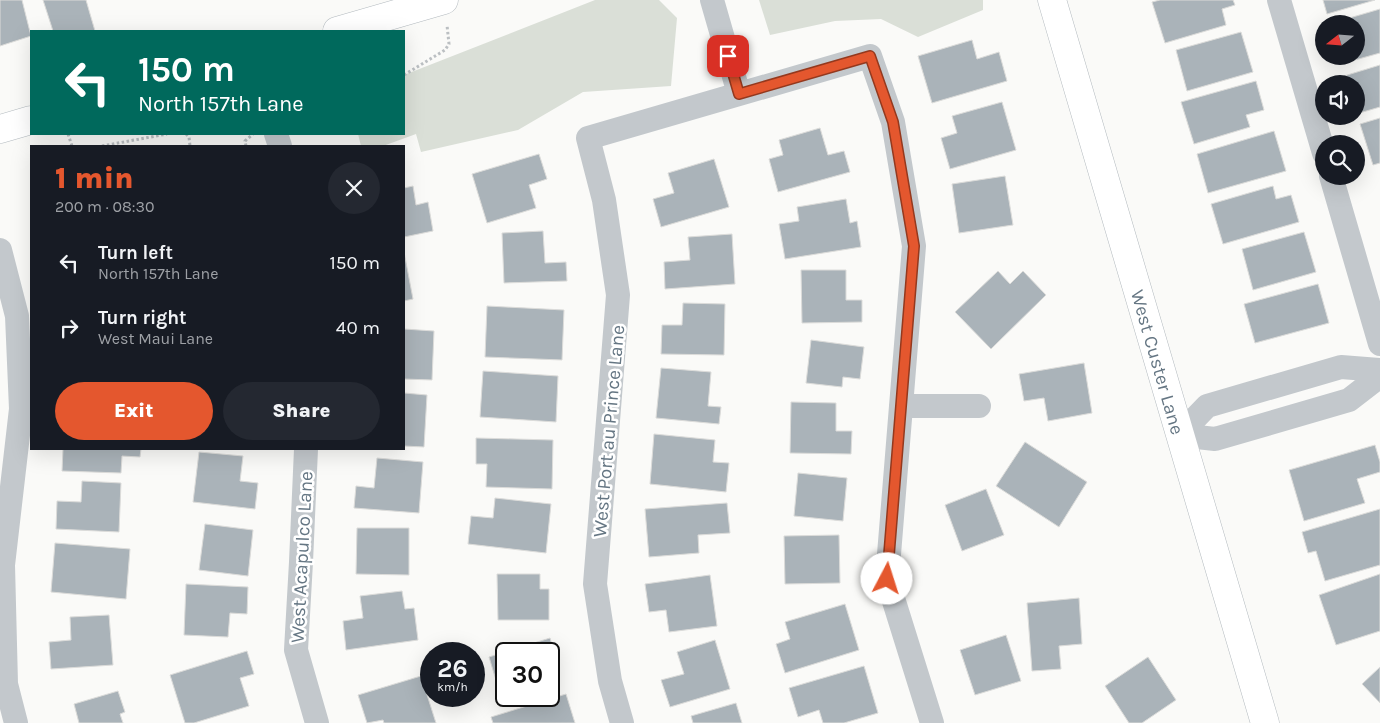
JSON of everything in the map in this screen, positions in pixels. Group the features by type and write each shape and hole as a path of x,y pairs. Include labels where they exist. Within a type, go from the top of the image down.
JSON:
{"street":[{"path":"340,30 443,0"},
{"path":"712,0 739,94 870,56 893,122 914,246 887,579 932,723"},
{"name":"West Custer Lane","path":"1052,0 1265,723"},
{"path":"1279,0 1319,135"},
{"name":"West Port au Prince Lane","path":"622,723 610,681 595,584 618,295 604,200 588,138 739,94"},
{"path":"0,129 30,120"},
{"path":"1334,185 1380,344"},
{"path":"0,250 17,316 10,384 21,409 3,565 6,684 16,723"},
{"path":"1179,435 1207,406 1341,367 1380,370"},
{"path":"1179,435 1215,439 1304,414 1349,400 1380,376"},
{"path":"1295,380 1304,414"},
{"path":"901,406 979,406"},
{"name":"West Acapulco Lane","path":"306,450 302,562 296,650 317,723"}],"path":[{"path":"405,74 445,50 449,44 443,0"},
{"path":"107,145 162,135"},
{"path":"246,145 245,141 252,135"}],"shaded area":[{"path":"595,0 659,0 677,18 671,86 583,92 518,130 421,152 416,134 386,145 361,145 358,135 405,135 405,75"},
{"path":"759,0 983,0 983,10 918,37 881,19 835,21 770,35"}],"building":[{"path":"0,0 22,0 30,36 0,46"},
{"path":"43,0 86,0 95,30 53,30"},
{"path":"1160,0 1233,0 1235,5 1222,9 1226,25 1165,43 1152,2"},
{"path":"1323,0 1375,0 1327,14"},
{"path":"1380,9 1380,53 1365,57 1365,15 1360,15"},
{"path":"1241,32 1253,72 1187,91 1176,50"},
{"path":"972,40 977,59 999,52 1007,81 932,103 918,56"},
{"path":"1380,65 1380,107 1365,111 1365,75 1347,75"},
{"path":"1256,81 1264,110 1246,115 1250,127 1194,144 1181,102"},
{"path":"1002,102 1016,150 950,169 941,138 957,133 952,116"},
{"path":"1380,118 1380,163 1373,165 1360,125 1365,125 1365,122"},
{"path":"820,128 828,155 844,151 850,172 778,192 769,159 783,155 779,140"},
{"path":"1274,131 1286,171 1208,193 1197,154"},
{"path":"539,154 547,179 529,185 536,208 487,223 472,174"},
{"path":"714,159 729,207 661,227 653,199 674,193 668,173"},
{"path":"1005,176 1013,225 959,233 952,184"},
{"path":"413,186 416,205 428,202 433,231 405,237 405,188"},
{"path":"1273,186 1276,199 1291,195 1299,222 1223,244 1211,204"},
{"path":"846,199 850,223 857,221 861,247 785,259 779,224 799,221 797,207"},
{"path":"543,231 545,263 566,262 567,281 504,283 502,233"},
{"path":"1304,232 1316,272 1253,290 1242,249"},
{"path":"732,234 735,284 665,289 664,262 690,260 688,237"},
{"path":"405,257 413,299 405,301"},
{"path":"801,270 846,270 846,300 862,300 862,322 802,323"},
{"path":"998,271 1010,284 1023,271 1046,295 991,349 955,312"},
{"path":"1318,284 1329,323 1255,343 1244,304"},
{"path":"683,303 725,304 724,355 661,354 662,325 682,325"},
{"path":"487,306 564,310 562,360 485,357"},
{"path":"405,329 434,331 432,380 405,379"},
{"path":"811,340 864,347 860,379 843,377 842,387 806,383"},
{"path":"1084,363 1092,413 1048,421 1044,398 1024,401 1019,374"},
{"path":"661,368 711,372 708,406 721,407 719,424 656,418"},
{"path":"483,371 558,376 556,422 480,417"},
{"path":"405,393 427,395 424,447 405,446"},
{"path":"791,402 836,403 836,431 852,431 851,454 790,453"},
{"path":"654,434 715,440 713,462 729,463 726,492 650,484"},
{"path":"476,438 553,440 552,489 486,487 487,464 476,464"},
{"path":"1025,442 1087,482 1059,527 996,486"},
{"path":"1375,445 1380,462 1380,472 1357,479 1365,503 1304,521 1289,470"},
{"path":"63,450 141,450 140,457 122,456 121,473 62,471"},
{"path":"199,452 243,456 240,481 258,483 255,509 193,502"},
{"path":"377,458 423,462 419,513 354,508 356,486 374,488"},
{"path":"798,473 847,478 843,521 794,516"},
{"path":"82,481 121,483 119,532 56,529 57,501 81,502"},
{"path":"986,489 1004,535 962,551 945,505"},
{"path":"495,498 551,504 546,553 468,544 471,516 493,518"},
{"path":"727,503 730,533 698,535 699,553 649,557 645,509"},
{"path":"1380,509 1380,565 1325,581 1316,551 1308,553 1302,532"},
{"path":"205,524 253,530 248,576 199,570"},
{"path":"357,528 409,528 409,575 356,574"},
{"path":"839,535 840,583 785,584 784,536"},
{"path":"55,543 130,549 126,599 51,592"},
{"path":"497,574 540,574 540,589 549,589 549,620 498,620"},
{"path":"1380,574 1380,631 1336,645 1319,595"},
{"path":"710,575 717,626 669,632 666,610 649,612 645,584"},
{"path":"186,584 248,587 247,614 230,613 228,637 184,635"},
{"path":"402,591 405,609 414,608 418,640 346,650 343,621 363,618 360,596"},
{"path":"1079,598 1082,644 1059,646 1061,669 1032,671 1027,603"},
{"path":"845,604 859,650 785,673 776,644 790,639 785,622"},
{"path":"109,615 113,665 51,669 49,642 71,640 70,617"},
{"path":"1006,635 1021,681 975,695 960,650"},
{"path":"550,638 551,642 537,642"},
{"path":"715,640 730,689 670,707 661,680 684,674 677,652"},
{"path":"247,651 254,674 240,678 249,706 194,723 185,723 170,675"},
{"path":"495,655 495,677 489,657"},
{"path":"1148,657 1176,700 1142,723 1129,723 1105,686"},
{"path":"864,666 878,713 844,723 823,723 819,710 798,717 789,688"},
{"path":"1380,667 1380,703 1362,684"},
{"path":"420,676 420,707 431,707 436,723 384,723 383,720 367,723 358,695"},
{"path":"118,691 125,712 120,714 123,723 79,723 74,704"},
{"path":"566,694 575,723 493,723 491,717 524,707 560,707 560,696"},
{"path":"736,703 742,723 693,723 691,716"}],"route":[{"path":"728,56 739,94 870,56 893,122 914,246 887,579"}]}
